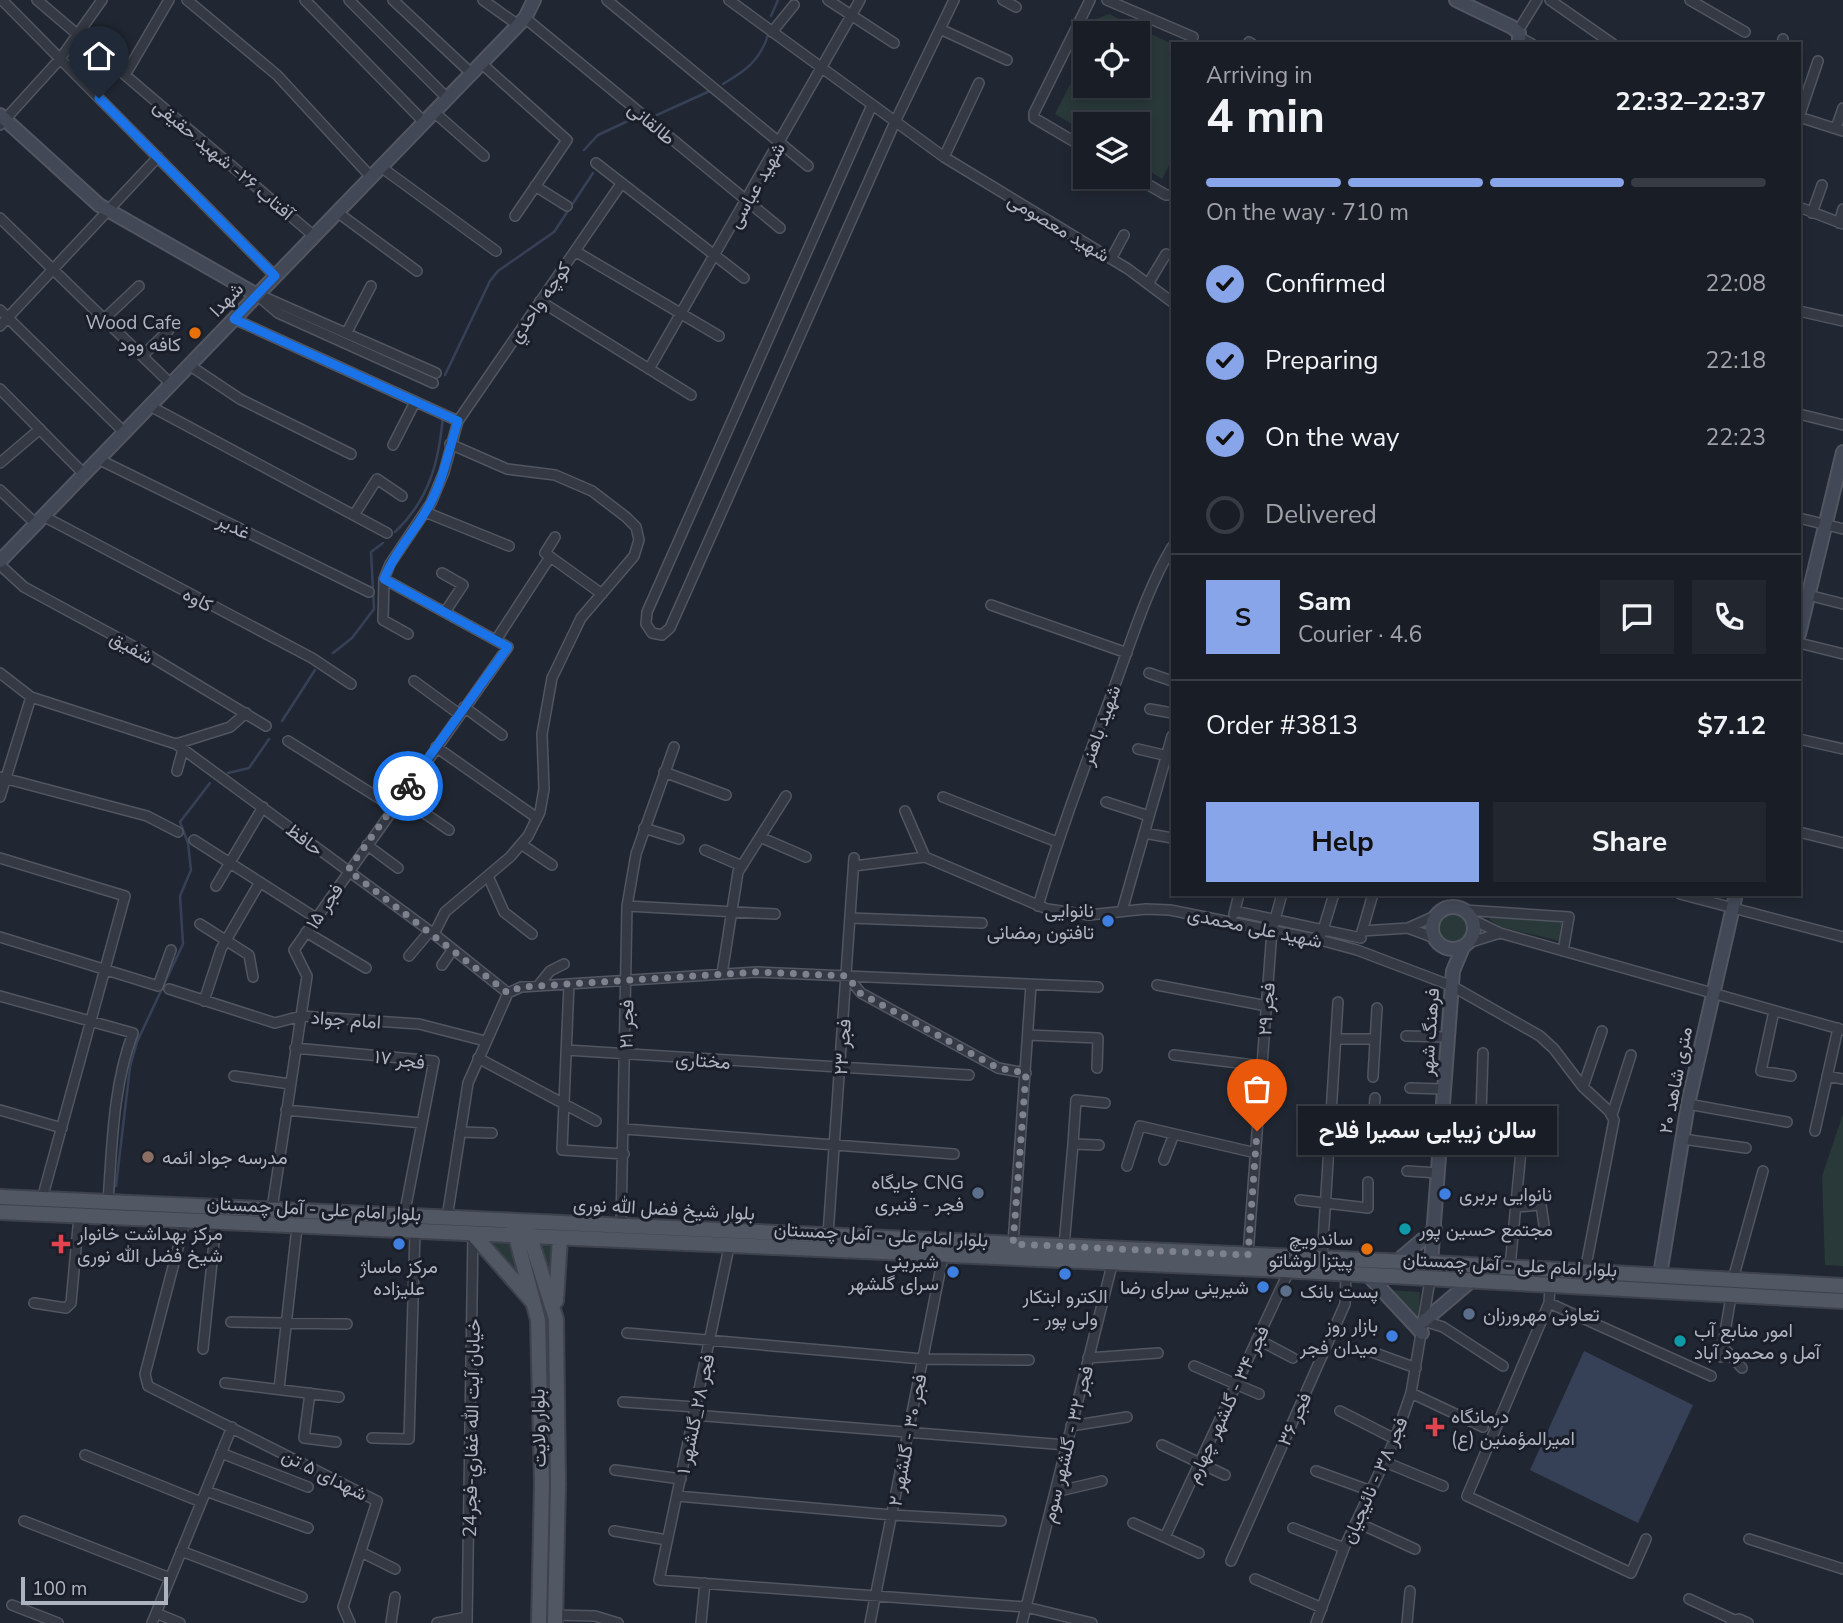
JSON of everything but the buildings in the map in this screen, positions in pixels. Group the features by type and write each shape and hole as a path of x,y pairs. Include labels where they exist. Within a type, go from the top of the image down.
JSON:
{"main road":[{"name":"شهدا","path":"0,563 522,21 534,0"},
{"path":"1456,0 1520,35"},
{"path":"2,120 108,211 257,295"},
{"path":"1801,625 1843,452"},
{"path":"1452,896 1433,926 1453,971"},
{"path":"1453,971 1474,934 1459,896"},
{"name":"۲۰ متری شاهد","path":"1660,1275 1688,1104 1734,901"},
{"path":"1441,912 1468,915"},
{"path":"1440,943 1466,945"},
{"name":"فرهنگ شهر","path":"1432,1264 1453,971"},
{"name":"بلوار شیخ فضل الله نوری","path":"0,1197 447,1218 521,1229 621,1226 1451,1264"},
{"name":"بلوار امام علی - آمل چمستان","path":"0,1213 473,1234 521,1229 560,1238 1289,1271 1843,1301"},
{"path":"658,1243 663,1239 660,1228"},
{"name":"بلوار ولایت","path":"521,1229 549,1290 555,1310 558,1484 555,1619"},
{"name":"بلوار ولایت","path":"521,1229 534,1298 542,1483 539,1623"},
{"path":"693,1245 691,1233 695,1229"},
{"path":"1396,1262 1434,1229"},
{"path":"473,1234 534,1298 538,1287 549,1290"},
{"path":"555,1310 560,1238"},
{"path":"1430,1280 1432,1264"},
{"name":"بلوار امام علی - آمل چمستان","path":"1451,1264 1843,1286"},
{"path":"1368,1275 1423,1327 1470,1282"}],"street":[{"path":"2,0 275,276"},
{"name":"آفتاب ۲۶- شهید حقیقی","path":"37,0 314,236"},
{"path":"2,120 60,58 102,0"},
{"path":"125,75 169,0"},
{"path":"187,0 277,75 376,172 496,251"},
{"path":"305,0 424,122"},
{"path":"349,0 447,98"},
{"path":"393,0 567,140 515,216"},
{"name":"طالقانی","path":"483,0 522,21 780,228"},
{"path":"607,0 808,166"},
{"name":"شهید معصومی","path":"729,0 944,156 1111,259 1171,301"},
{"path":"828,0 894,43"},
{"name":"شهید عباسی","path":"649,369 823,69 860,0"},
{"path":"872,105 647,612 646,624 652,633 662,635 670,628 895,122 954,0"},
{"path":"1003,0 1016,6"},
{"path":"1073,141 1040,123 1034,118 1034,113 1090,0"},
{"path":"1107,0 1194,37"},
{"path":"1520,35 1537,0"},
{"path":"1550,0 1610,42"},
{"path":"1690,0 1745,32"},
{"path":"772,32 794,5"},
{"path":"940,29 1007,60"},
{"path":"1801,111 1818,61"},
{"path":"944,156 979,83"},
{"path":"1801,118 1839,129 1843,108"},
{"path":"434,112 484,156"},
{"path":"0,326 158,157"},
{"path":"596,163 744,278"},
{"name":"كوچه واحدي","path":"384,579 390,564 425,512 444,472 458,421 621,184"},
{"path":"1150,185 1169,195"},
{"path":"1812,213 1822,185"},
{"path":"535,186 567,206"},
{"path":"1801,208 1841,223 1843,209"},
{"path":"337,212 418,271"},
{"path":"0,218 171,384"},
{"path":"1111,259 1124,234"},
{"path":"575,251 719,336"},
{"path":"1148,284 1166,254"},
{"path":"104,319 139,286"},
{"path":"347,332 371,286"},
{"path":"257,295 436,373"},
{"path":"257,295 278,313 433,383"},
{"path":"540,302 691,395"},
{"path":"0,310 124,432"},
{"path":"1801,311 1843,321"},
{"path":"234,319 458,421"},
{"path":"142,356 169,330"},
{"path":"379,359 384,349"},
{"path":"189,365 240,399 351,454"},
{"path":"0,389 84,474"},
{"path":"393,444 415,402"},
{"path":"150,406 387,533"},
{"path":"1801,414 1843,425"},
{"path":"0,463 40,429"},
{"path":"409,956 432,933 445,912 521,844 537,818 544,789 542,734 552,678 581,618 634,556 639,540 636,527 592,491 555,475 507,469 450,444"},
{"name":"غدیر","path":"98,459 369,592"},
{"path":"354,515 377,479 402,496"},
{"name":"کاوه","path":"0,490 40,520 312,658 351,684"},
{"path":"425,512 509,546"},
{"path":"1801,519 1843,529"},
{"path":"555,537 545,554 602,594"},
{"name":"شهید باهنر","path":"1038,906 1057,842 1127,653 1156,577 1171,549"},
{"path":"408,634 383,620 384,579 496,640 550,557"},
{"name":"شفیق","path":"0,563 24,587 266,726"},
{"path":"442,573 463,585 445,612"},
{"path":"1808,595 1843,604"},
{"path":"991,605 1127,653"},
{"name":"فجر ۱۵","path":"272,1209 307,976 294,950 508,647 496,640"},
{"path":"1801,644 1843,654"},
{"name":"حافظ","path":"0,673 31,697 179,747 348,870 508,993"},
{"path":"1149,673 1171,681"},
{"path":"414,681 502,735"},
{"path":"0,797 3,778 31,697"},
{"path":"1150,709 1171,713"},
{"path":"177,771 179,747 230,727 246,713"},
{"path":"1801,739 1843,749"},
{"path":"288,741 393,807"},
{"path":"436,747 537,818"},
{"name":"فجر ۲۱","path":"621,1226 625,1129 627,906 635,854 674,747"},
{"path":"1122,911 1169,756 1138,749"},
{"path":"664,772 726,795"},
{"path":"3,778 147,816 178,832"},
{"path":"722,974 738,872 786,796"},
{"path":"401,797 449,830"},
{"path":"943,797 1057,842"},
{"path":"1106,803 1149,816"},
{"path":"216,886 263,807"},
{"path":"905,811 925,858"},
{"path":"644,828 679,839"},
{"path":"1801,832 1843,843"},
{"path":"1144,833 1171,838"},
{"path":"760,837 806,857"},
{"path":"194,840 316,918"},
{"path":"521,844 552,865"},
{"path":"366,845 398,869"},
{"path":"705,850 742,866"},
{"path":"0,858 125,895 42,1199"},
{"name":"شهید علی محمدی","path":"854,862 925,858 1038,906 1089,915 1170,910 1357,950 1452,986 1540,1036 1613,1118"},
{"name":"فجر ۲۳","path":"828,1235 854,862"},
{"path":"488,876 504,912 532,934"},
{"path":"204,1001 228,939 260,882"},
{"path":"1232,922 1239,896"},
{"name":"فجر ۲۹","path":"1248,1255 1272,930 1281,896"},
{"path":"1320,940 1333,896"},
{"path":"1357,950 1372,896"},
{"path":"1695,896 1734,901 1843,937"},
{"path":"627,906 775,914"},
{"path":"1235,911 1323,930 1362,934 1408,928 1441,912"},
{"path":"1468,915 1500,933 1840,1029 1815,1131"},
{"path":"1468,915 1569,917 1563,951"},
{"path":"850,918 982,923"},
{"path":"200,924 228,939 249,955 253,977"},
{"path":"1408,928 1440,943"},
{"path":"306,932 366,968"},
{"path":"1466,945 1500,933"},
{"path":"0,937 158,986 171,950"},
{"path":"442,965 453,949"},
{"path":"538,986 550,971 564,964"},
{"path":"447,1218 468,1083 508,993 521,987 757,972 1098,987"},
{"path":"847,976 860,993 998,1068 1026,1073"},
{"path":"569,984 562,1150 624,1154"},
{"path":"1013,1244 1031,985"},
{"path":"1157,985 1267,1006"},
{"name":"امام جواد","path":"169,989 275,1023 300,1016 419,1024 485,1041"},
{"path":"0,996 133,1033 125,1054 115,1115 108,1202"},
{"path":"1322,1258 1338,1002"},
{"path":"1373,1077 1377,1008"},
{"path":"1774,1011 1761,1071 1791,1076"},
{"path":"1583,1087 1602,1031"},
{"path":"1028,1035 1098,1038 1097,1068"},
{"path":"1406,1036 1448,1037"},
{"path":"1336,1039 1375,1040"},
{"name":"فجر ۱۷","path":"295,1048 434,1061 404,1216"},
{"name":"مختاری","path":"566,1050 969,1075"},
{"path":"1481,1115 1483,1053"},
{"path":"1174,1055 1262,1066"},
{"path":"1585,1271 1613,1118 1631,1055"},
{"path":"478,1058 596,1121"},
{"path":"234,1076 290,1084"},
{"path":"1827,1076 1843,1079"},
{"path":"1410,1088 1444,1090"},
{"path":"1372,1142 1375,1098"},
{"path":"1064,1246 1076,1100 1105,1103"},
{"path":"1688,1104 1787,1122"},
{"path":"0,1110 62,1128"},
{"path":"286,1110 422,1123"},
{"path":"1443,1116 1481,1115 1524,1119 1510,1268"},
{"path":"1331,1121 1373,1123"},
{"path":"1127,1166 1140,1126 1256,1153"},
{"path":"625,1129 954,1154"},
{"path":"460,1132 492,1133"},
{"path":"1164,1160 1174,1134"},
{"path":"1683,1139 1746,1148"},
{"path":"1073,1144 1099,1145"},
{"path":"1407,1171 1438,1173"},
{"path":"1733,1279 1763,1171"},
{"path":"1300,1200 1368,1208 1368,1182"},
{"path":"1517,1206 1541,1205 1544,1225"},
{"path":"34,1303 66,1308 71,1303 79,1216"},
{"path":"180,1623 154,1618 232,1427 152,1390 145,1374 184,1221"},
{"path":"203,1349 216,1223"},
{"path":"279,1389 298,1227"},
{"path":"372,1438 409,1439 415,1231"},
{"name":"خيابان آيت الله غفاري-فجر24","path":"467,1620 473,1234"},
{"name":"فجر ۲۸_گلشهر ۱","path":"705,1583 659,1580 729,1247"},
{"name":"فجر ۳۰ - گلشهر ۲","path":"870,1623 943,1256"},
{"name":"فجر ۳۲ - گلشهر سوم","path":"1022,1623 1112,1265"},
{"name":"فجر ۳۴ - گلشهر چهارم","path":"1165,1538 1289,1271"},
{"name":"فجر ۳۶","path":"1231,1561 1345,1304 1346,1274"},
{"name":"فجر ۳۸ - نائیجیان","path":"1316,1623 1344,1548 1395,1439 1411,1392 1430,1280"},
{"path":"1550,1286 1549,1303 1466,1496 1630,1573 1646,1539"},
{"path":"1731,1296 1722,1352 1742,1368"},
{"path":"1549,1303 1711,1376"},
{"path":"231,1322 347,1324"},
{"path":"1423,1327 1443,1327 1503,1366"},
{"path":"628,1333 923,1359 1029,1360"},
{"path":"1257,1339 1293,1358"},
{"path":"1372,1352 1416,1368"},
{"path":"1088,1359 1158,1353"},
{"path":"1194,1366 1259,1394"},
{"path":"225,1383 340,1396"},
{"path":"1411,1392 1483,1427"},
{"path":"310,1393 304,1438 336,1442"},
{"path":"623,1402 908,1432 1067,1445"},
{"path":"1340,1411 1395,1439"},
{"path":"1071,1426 1127,1417"},
{"name":"شهدای ۵ تن","path":"232,1427 377,1500 343,1607 350,1623"},
{"path":"1162,1445 1225,1475"},
{"path":"221,1453 308,1487"},
{"path":"85,1455 201,1502"},
{"path":"1385,1462 1443,1486"},
{"path":"615,1470 681,1479"},
{"path":"1316,1471 1371,1492"},
{"path":"1055,1492 1102,1482"},
{"path":"206,1491 308,1528"},
{"path":"677,1496 892,1515 1001,1521"},
{"path":"24,1521 170,1578"},
{"path":"1356,1522 1415,1549"},
{"path":"1133,1523 1199,1553"},
{"path":"1293,1528 1344,1548"},
{"path":"614,1531 667,1540"},
{"path":"1749,1539 1843,1569"},
{"path":"181,1551 302,1597"},
{"path":"361,1552 395,1569"},
{"path":"1255,1579 1322,1608"},
{"path":"701,1623 705,1583 875,1598 1026,1607 1093,1623"},
{"path":"1407,1623 1410,1591"},
{"path":"391,1623 395,1597"},
{"path":"1689,1599 1731,1621 1748,1623"},
{"path":"12,1605 58,1623"},
{"path":"555,1619 595,1616 618,1623"},
{"path":"437,1623 467,1620"}],"shaded area":[{"path":"1109,14 1124,21 1095,21"},
{"path":"1150,34 1171,44 1171,162 1162,179 1150,172 1150,112 1073,112 1073,125 1055,114 1073,79 1073,98 1150,98"},
{"path":"1453,907 1468,913 1474,928 1468,943 1453,949 1438,943 1432,928 1438,913"},
{"path":"1490,913 1568,918 1564,942 1501,927 1490,920"},
{"path":"1843,1114 1843,1266 1825,1265 1822,1176"},
{"path":"483,1240 511,1241 520,1277"},
{"path":"535,1242 555,1243 550,1273 547,1273"},
{"path":"1387,1290 1420,1292 1418,1323"}],"water":[{"path":"1584,1351 1693,1405 1638,1523 1530,1470"}],"waterway":[{"path":"771,16 778,0"},
{"path":"723,84 751,64 761,52 768,35"},
{"path":"657,115 712,90"},
{"path":"584,150 598,135 630,120"},
{"path":"445,375 490,281 498,271 554,232 593,173"},
{"path":"395,532 416,507 430,479 439,449 443,416"},
{"path":"333,653 352,638 374,609 371,552 383,543"},
{"path":"282,721 315,670"},
{"path":"228,773 249,768 269,739"},
{"path":"116,1186 130,1067 137,1042 183,944 180,896 191,870 188,843 180,822 210,783"}],"way so far":[{"path":"408,786 348,870 508,993 521,987 757,972 847,976 860,993 998,1068 1026,1073 1013,1244 1248,1255 1257,1131"}],"place":[{"name":"Wood Cafe کافه وود","path":"195,333"},
{"name":"نانوایی تافتون رمضانی","path":"1108,921"},
{"name":"سالن زیبایی سمیرا فلاح","path":"1257,1131"},
{"name":"مدرسه جواد ائمه","path":"148,1157"},
{"name":"جایگاه CNG فجر - قنبری","path":"978,1193"},
{"name":"نانوایی بربری","path":"1445,1194"},
{"name":"مجتمع حسین پور","path":"1405,1229"},
{"name":"مرکز بهداشت خانوار شیخ فضل الله نوری","path":"61,1244"},
{"name":"مرکز ماساژ علیزاده","path":"399,1244"},
{"name":"ساندویچ پیتزا لوشاتو","path":"1367,1249"},
{"name":"شیرینی سرای گلشهر","path":"953,1272"},
{"name":"الکترو ابتکار - ولی پور","path":"1065,1274"},
{"name":"شیرینی سرای رضا","path":"1263,1287"},
{"name":"پست بانک","path":"1286,1291"},
{"name":"تعاونی مهرورزان","path":"1469,1314"},
{"name":"بازار روز میدان فجر","path":"1392,1336"},
{"name":"امور منابع آب آمل و محمود آباد","path":"1680,1341"},
{"name":"درمانگاه امیرالمؤمنین (ع)","path":"1435,1427"}],"route":[{"path":"99,98 275,276 234,319 458,421 444,472 431,503 390,564 384,579 508,647 408,786"}]}
